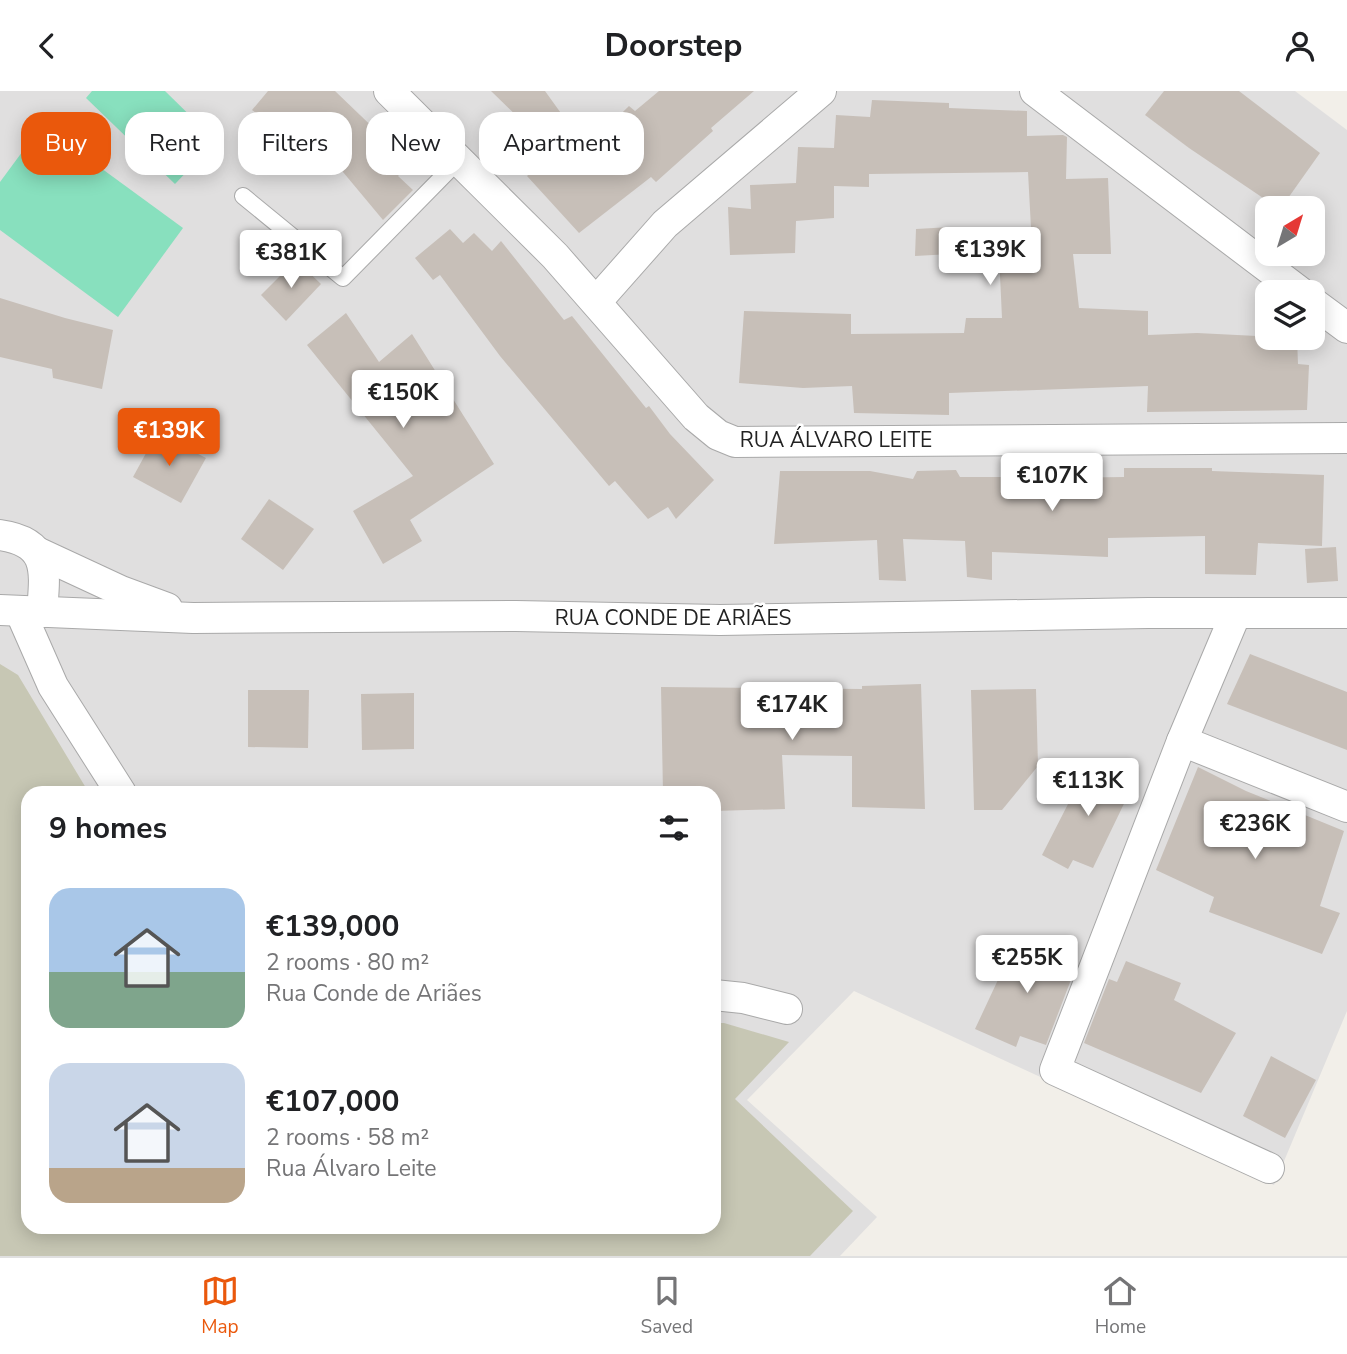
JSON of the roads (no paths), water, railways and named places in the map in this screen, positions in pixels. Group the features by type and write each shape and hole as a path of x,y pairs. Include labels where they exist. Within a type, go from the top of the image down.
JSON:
{"street":[{"name":"RUA ÁLVARO LEITE","path":"389,91 410,112"},
{"path":"596,302 665,224 821,91"},
{"path":"1035,91 1284,280"},
{"name":"RUA ÁLVARO LEITE","path":"465,166 555,256 696,417 718,435 736,442 1347,438"},
{"path":"1325,312 1347,328"},
{"path":"0,535 15,537 37,552 121,591 194,618"},
{"path":"37,552 45,569 13,610 53,686 117,786"},
{"name":"RUA CONDE DE ARIÃES","path":"13,610 194,618 516,616 720,619 1347,613"},
{"path":"1236,613 1182,741 1055,1070 1269,1168"},
{"path":"1182,741 1347,807"},
{"path":"721,996 788,1009"}],"lane":[{"path":"243,196 343,278 444,175"}]}
